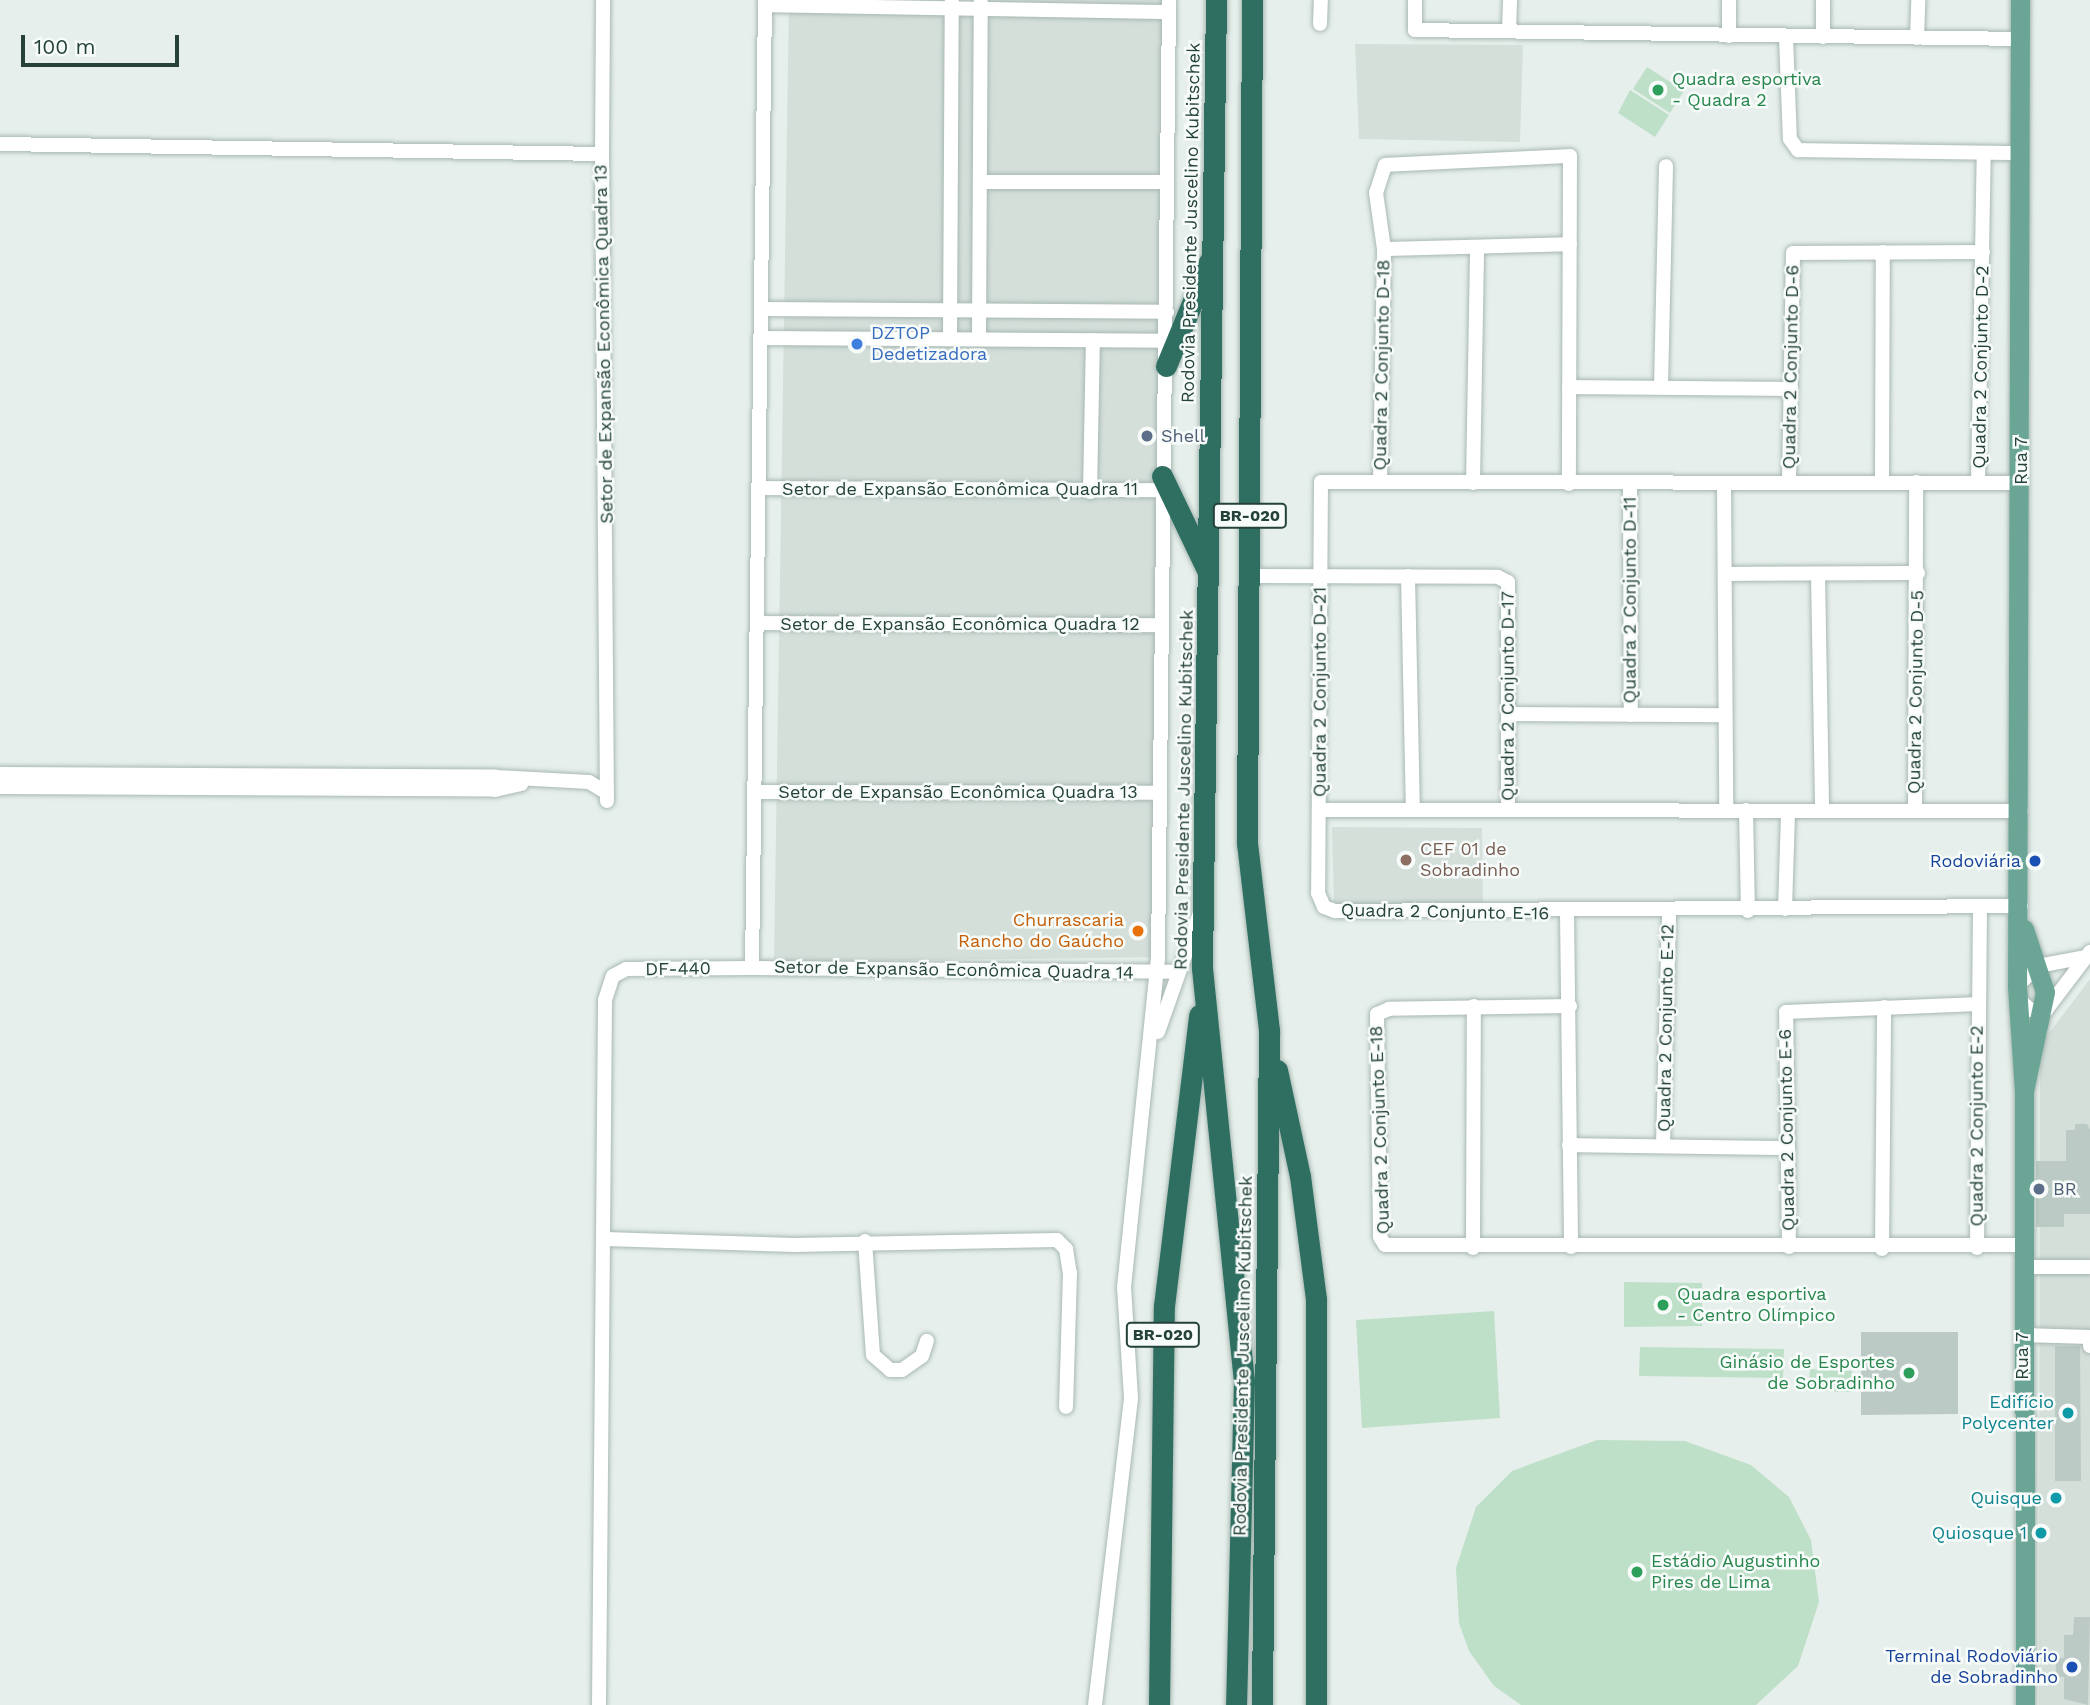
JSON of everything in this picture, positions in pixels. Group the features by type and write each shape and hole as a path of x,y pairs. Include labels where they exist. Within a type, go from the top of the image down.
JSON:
{"highway":[{"name":"Rodovia Presidente Juscelino Kubitschek","path":"1216,0 1210,577 1202,968 1244,1381 1236,1705"},
{"name":"Rodovia Presidente Juscelino Kubitschek","path":"1252,0 1247,843 1269,1031 1262,1705"},
{"path":"1166,366 1213,250"},
{"path":"1162,483 1210,577"},
{"name":"BR-020","path":"1159,1705 1164,1306 1202,968"},
{"name":"BR-020","path":"1269,1031 1313,1261 1318,1584 1316,1705"},
{"path":"1318,1584 1330,1705"},
{"path":"1147,1705 1160,1645"}],"main road":[{"name":"Rua 7","path":"2020,0 2021,914 2017,992 2024,1091 2022,1335 2025,1705"},
{"name":"Rua 7","path":"2021,914 2045,992 2042,1012 2029,1052 2024,1091"}],"street":[{"path":"602,153 603,0"},
{"path":"1320,24 1321,0"},
{"path":"1415,0 1415,30 2020,39"},
{"path":"1509,31 1510,0"},
{"path":"1729,0 1729,36"},
{"path":"1823,37 1824,0"},
{"path":"1917,38 1918,0"},
{"path":"752,968 757,792 765,3 1169,6 1167,341 1162,483 1157,972 1124,1287 1131,1398 1095,1705"},
{"path":"950,338 952,4"},
{"path":"979,339 981,4"},
{"path":"1786,37 1790,139 1807,153 2020,153"},
{"name":"Setor de Expansão Econômica Quadra 13","path":"0,144 602,153 606,796 589,782 540,780"},
{"name":"Quadra 2 Conjunto D-2","path":"1978,483 1984,153"},
{"name":"Quadra 2 Conjunto D-18","path":"1380,482 1384,249 1376,193 1385,164 1570,156 1570,244"},
{"path":"1661,387 1666,166"},
{"path":"980,183 1167,182"},
{"path":"1384,249 1570,244 1569,484"},
{"path":"1474,483 1477,247"},
{"path":"1882,482 1883,252 1983,252"},
{"name":"Quadra 2 Conjunto D-6","path":"1789,482 1793,253 1883,252"},
{"path":"762,309 1167,312"},
{"path":"762,338 1167,341"},
{"path":"1090,492 1093,340"},
{"path":"1569,387 1791,388"},
{"name":"Quadra 2 Conjunto D-21","path":"1324,907 1318,893 1321,482 1380,482"},
{"path":"1380,482 1630,485 1789,482 2021,483"},
{"name":"Quadra 2 Conjunto D-5","path":"1915,811 1918,573 1916,482"},
{"name":"Setor de Expansão Econômica Quadra 11","path":"758,488 1090,492 1162,483"},
{"path":"1724,483 1726,810"},
{"name":"Quadra 2 Conjunto D-11","path":"1630,485 1631,715"},
{"path":"1726,573 1918,573"},
{"path":"1818,574 1822,811"},
{"path":"1250,576 1408,576 1413,810"},
{"name":"Quadra 2 Conjunto D-17","path":"1408,576 1498,576 1507,582 1508,810"},
{"name":"Setor de Expansão Econômica Quadra 12","path":"759,623 1162,625"},
{"path":"1509,714 1724,715"},
{"path":"0,774 540,780"},
{"path":"0,787 495,790 540,780"},
{"name":"Setor de Expansão Econômica Quadra 13","path":"757,792 1160,793"},
{"path":"1319,810 2021,811"},
{"path":"1746,810 1748,911"},
{"path":"1785,909 1788,810"},
{"path":"1150,1053 1205,900"},
{"name":"Quadra 2 Conjunto E-16","path":"1324,907 1567,913 1980,909 2021,914"},
{"name":"Quadra 2 Conjunto E-2","path":"1977,1248 1980,909"},
{"name":"Quadra 2 Conjunto E-12","path":"1663,1145 1669,911"},
{"path":"1567,913 1571,1247"},
{"path":"2088,954 2042,1012 2017,992 2038,966 2088,954"},
{"name":"Setor de Expansão Econômica Quadra 14","path":"752,968 1178,972"},
{"name":"DF-440","path":"605,1239 609,982 626,969 752,968"},
{"path":"1882,1249 1884,1007 1978,1004"},
{"path":"1570,1006 1474,1006 1473,1248 1882,1249 2023,1245"},
{"name":"Quadra 2 Conjunto E-18","path":"1473,1248 1385,1245 1380,1223 1377,1014 1389,1009 1474,1006"},
{"name":"Quadra 2 Conjunto E-6","path":"1789,1247 1786,1013 1884,1007"},
{"path":"1569,1145 1788,1148"},
{"path":"599,1705 605,1239 794,1245 1048,1238 1063,1243 1070,1273 1066,1407"},
{"path":"865,1241 873,1355 890,1370 902,1370 922,1356 927,1341"},
{"path":"2023,1267 2090,1267"},
{"path":"2022,1335 2090,1337 2090,1346"}],"shaded area":[{"path":"789,0 1167,0 1163,957 774,962"},
{"path":"1355,44 1523,45 1520,142 1359,139"},
{"path":"1332,827 1482,828 1483,906 1334,905"},
{"path":"2090,979 2090,1705 2039,1705 2040,1045"}],"green space":[{"name":"Quadra esportiva - Quadra 2","path":"1647,67 1684,91 1670,113 1633,89"},
{"name":"Quadra esportiva - Quadra 2","path":"1630,90 1669,115 1655,137 1618,113"},
{"name":"Quadra esportiva - Centro Olímpico","path":"1624,1282 1702,1283 1702,1326 1624,1327"},
{"path":"1494,1311 1500,1418 1362,1428 1356,1320"},
{"path":"1640,1347 1784,1349 1783,1378 1639,1376"},
{"name":"Quadra esportiva - Centro Olímpico","path":"1810,1369 1852,1371 1852,1392 1809,1391"},
{"name":"Estádio Augustinho Pires de Lima","path":"1597,1440 1685,1441 1751,1465 1789,1497 1811,1540 1819,1602 1798,1666 1756,1705 1521,1705 1494,1686 1469,1651 1459,1623 1456,1568 1476,1507 1512,1471"}],"building":[{"path":"2075,1124 2087,1124 2090,1130 2090,1214 2064,1214 2064,1227 2036,1227 2036,1161 2066,1161 2066,1130 2075,1130"},
{"name":"Ginásio de Esportes de Sobradinho","path":"1861,1332 1958,1332 1958,1414 1861,1415"},
{"name":"Edifício Polycenter","path":"2055,1346 2080,1346 2081,1481 2055,1481"},
{"name":"Terminal Rodoviário de Sobradinho","path":"2074,1617 2090,1617 2088,1705 2064,1699 2064,1677 2056,1677 2056,1658 2064,1658 2064,1635 2073,1635"}],"place":[{"name":"Quadra esportiva - Quadra 2","path":"1658,90"},
{"name":"DZTOP Dedetizadora","path":"857,344"},
{"name":"Shell","path":"1147,436"},
{"name":"CEF 01 de Sobradinho","path":"1406,860"},
{"name":"Rodoviária","path":"2035,861"},
{"name":"Churrascaria Rancho do Gaúcho","path":"1138,931"},
{"name":"BR","path":"2039,1189"},
{"name":"Quadra esportiva - Centro Olímpico","path":"1663,1305"},
{"name":"Ginásio de Esportes de Sobradinho","path":"1909,1373"},
{"name":"Edifício Polycenter","path":"2068,1413"},
{"name":"Quisque","path":"2056,1498"},
{"name":"Quiosque 1","path":"2041,1533"},
{"name":"Estádio Augustinho Pires de Lima","path":"1637,1572"},
{"name":"Terminal Rodoviário de Sobradinho","path":"2072,1667"}]}
